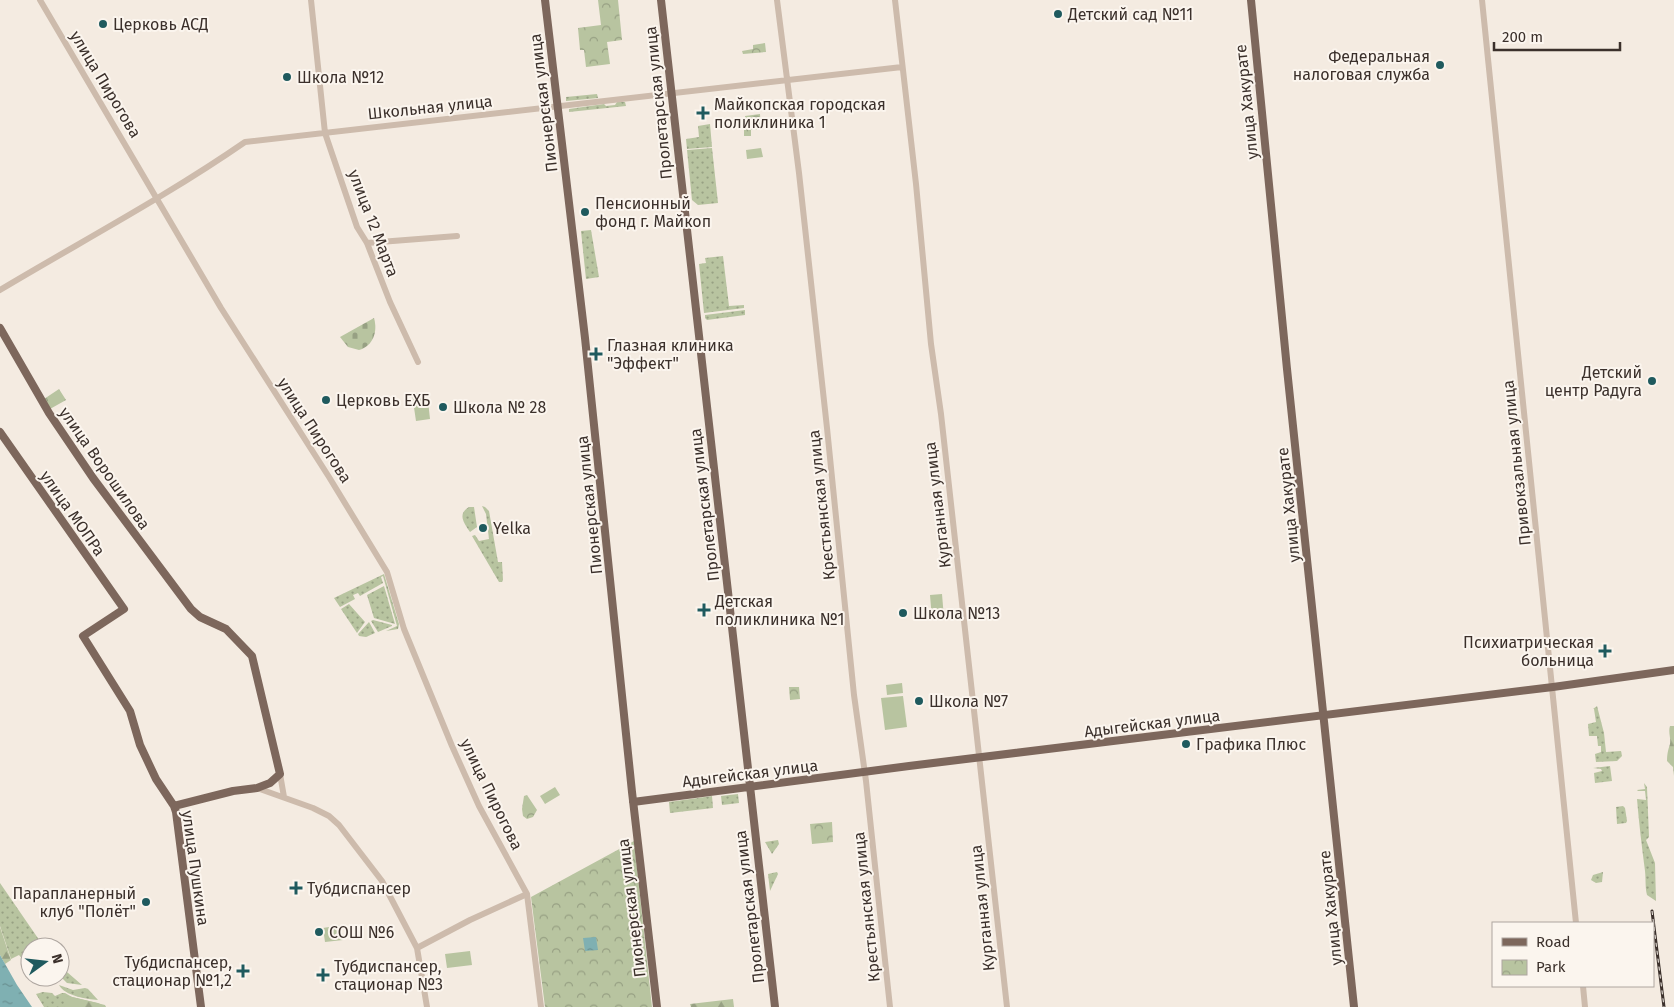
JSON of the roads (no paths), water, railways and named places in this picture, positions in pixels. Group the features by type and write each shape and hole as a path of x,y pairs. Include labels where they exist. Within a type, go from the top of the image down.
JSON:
{"main road":[{"name":"Пионерская улица","path":"545,0 585,338 633,802 657,1007"},
{"name":"Пролетарская улица","path":"661,0 775,1007"},
{"name":"улица Хакурате","path":"1251,0 1354,1007"},
{"name":"улица Ворошилова","path":"0,328 49,413 93,478 191,609 200,617 226,629 252,656 280,774"},
{"name":"улица МОПРа","path":"0,432 124,609 83,636"},
{"name":"улица Пушкина","path":"83,636 130,711 140,745 151,770 174,806 179,828 201,1007"},
{"name":"Адыгейская улица","path":"633,802 1553,687 1674,670"},
{"path":"174,806 233,791 256,788 270,783 280,774"}],"street":[{"name":"улица Пирогова","path":"40,0 221,308 387,572 404,629 456,754 479,806 527,894"},
{"name":"улица 12 Марта","path":"311,0 326,133 357,227 366,243 390,302 418,362"},
{"name":"Крестьянская улица","path":"777,0 827,428 854,695 865,772 890,1007"},
{"name":"Курганная улица","path":"895,0 916,184 931,344 941,414 1007,1007"},
{"name":"Привокзальная улица","path":"1482,0 1576,922"},
{"name":"Школьная улица","path":"0,290 157,198 245,142 557,108 902,67"},
{"path":"366,243 456,236"},
{"path":"280,774 284,797"},
{"path":"256,788 284,797 329,816 339,825 382,881 416,948 427,1007"},
{"path":"416,948 470,920 527,894 541,1007"},
{"path":"1583,987 1585,1007"}],"water":[{"path":"596,937 598,950 585,951 583,938"},
{"path":"0,955 17,985 32,1007 0,1007"}],"railway":[{"path":"1652,911 1653,922"},
{"path":"1654,927 1664,1007"}],"place":[{"name":"Детский сад №11","path":"1058,14"},
{"name":"Церковь АСД","path":"103,24"},
{"name":"Федеральная налоговая служба","path":"1440,65"},
{"name":"Школа №12","path":"287,77"},
{"name":"Майкопская городская поликлиника 1","path":"703,113"},
{"name":"Пенсионный фонд г. Майкоп","path":"585,212"},
{"name":"Глазная клиника \"Эффект\"","path":"596,354"},
{"name":"Детский центр Радуга","path":"1652,381"},
{"name":"Церковь ЕХБ","path":"326,400"},
{"name":"Школа № 28","path":"443,407"},
{"name":"Yelka","path":"483,528"},
{"name":"Детская поликлиника №1","path":"704,610"},
{"name":"Школа №13","path":"903,613"},
{"name":"Психиатрическая больница","path":"1605,651"},
{"name":"Школа №7","path":"919,701"},
{"name":"Графика Плюс","path":"1186,744"},
{"name":"Тубдиспансер","path":"296,888"},
{"name":"Парапланерный клуб \"Полёт\"","path":"146,902"},
{"name":"СОШ №6","path":"319,932"},
{"name":"Тубдиспансер, стационар №1,2","path":"243,971"},
{"name":"Тубдиспансер, стационар №3","path":"323,975"}]}
